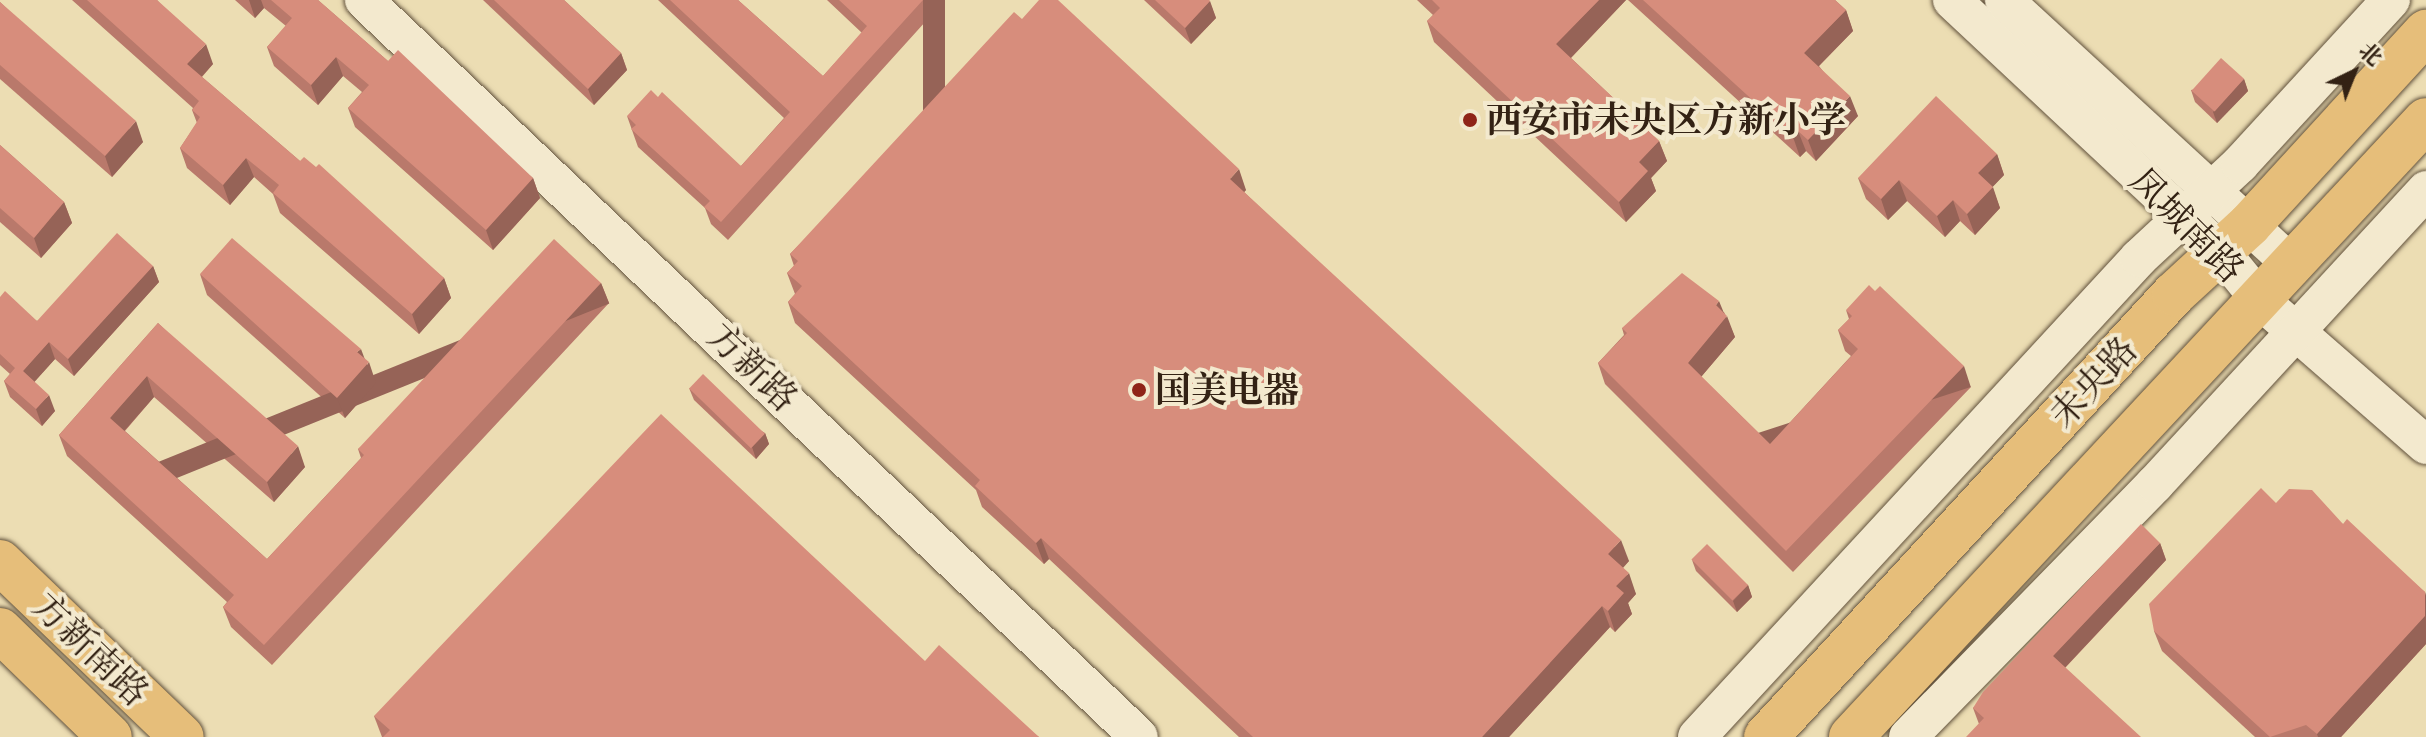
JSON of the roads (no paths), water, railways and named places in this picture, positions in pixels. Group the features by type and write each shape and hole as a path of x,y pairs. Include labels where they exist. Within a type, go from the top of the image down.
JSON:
{"main road":[{"name":"未央路","path":"1766,737 2174,294 2235,238 2426,32"},
{"name":"未央路","path":"1851,737 2261,301 2426,120"},
{"name":"方新南路","path":"0,562 182,737"},
{"name":"方新南路","path":"0,630 110,737"}],"street":[{"name":"方新路","path":"364,0 1139,737"},
{"name":"凤城南路","path":"1952,0 2183,217 2293,266"},
{"name":"凤城南路","path":"2004,0 2212,191 2261,301 2426,445"},
{"path":"1697,737 2139,258 2212,191 2391,0"},
{"path":"1908,737 2296,332 2426,190"}],"place":[{"name":"西安市未央区方新小学","path":"1470,120"},
{"name":"国美电器","path":"1139,390"}]}
